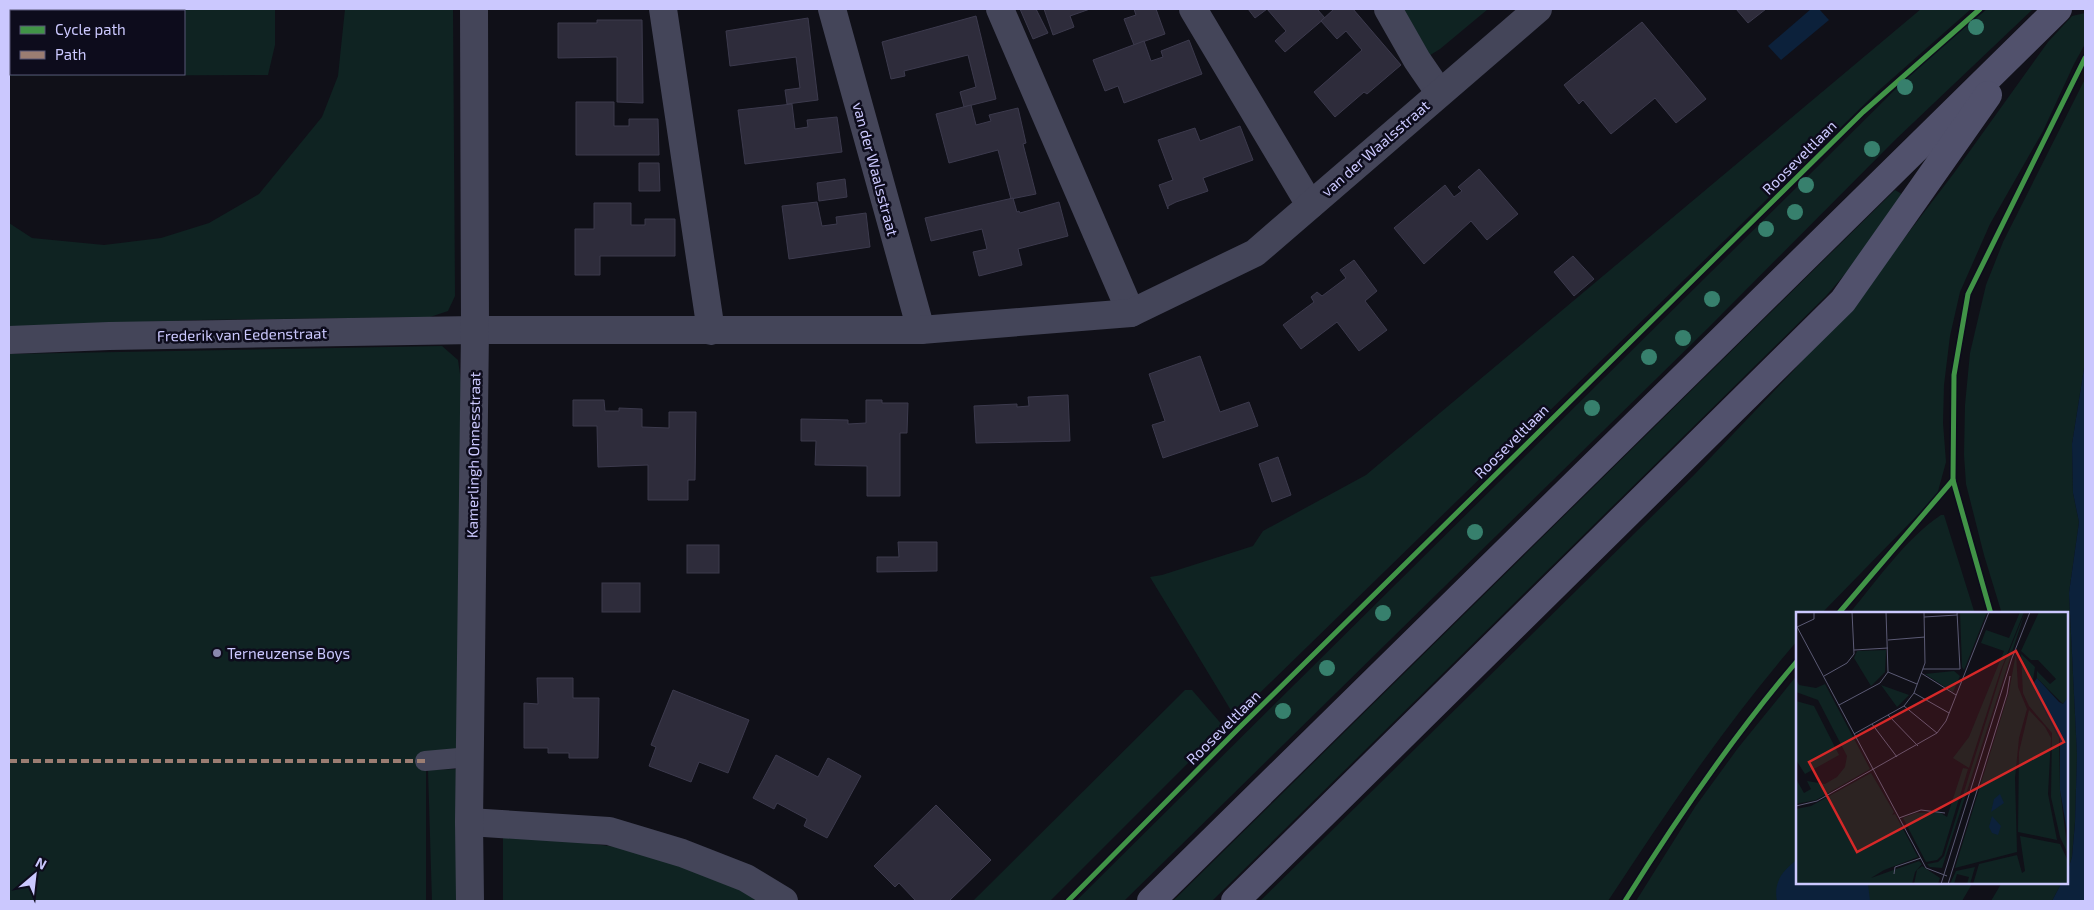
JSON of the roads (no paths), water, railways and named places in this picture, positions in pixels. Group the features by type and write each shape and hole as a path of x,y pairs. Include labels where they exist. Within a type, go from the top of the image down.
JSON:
{"main road":[{"path":"1151,901 2058,9"},
{"path":"1235,901 1843,301 2029,37"}],"street":[{"name":"Kamerlingh Onnesstraat","path":"470,901 474,9"},
{"path":"663,9 711,331"},
{"name":"van der Waalsstraat","path":"832,9 921,330"},
{"path":"1000,9 1131,313"},
{"name":"van der Waalsstraat","path":"1193,9 1310,205"},
{"name":"van der Waalsstraat","path":"1388,9 1417,60 1439,92"},
{"name":"van der Waalsstraat","path":"474,330 921,330 1131,313 1255,253 1439,92 1538,9"},
{"name":"Frederik van Eedenstraat","path":"9,340 119,336 474,330"},
{"path":"469,822 609,831 682,853 746,878 784,901"}],"lane":[{"path":"425,761 470,756"}],"water":[{"path":"1811,9 1819,9 1829,20 1781,60 1768,46"},
{"path":"2085,362 2085,901 2052,901 2060,885 2069,885 2069,867 2072,857 2075,823 2077,755 2069,593 2079,522 2073,493 2072,444"},
{"path":"1796,861 1796,885 1868,885 1870,901 1777,901 1776,888 1778,882"}],"place":[{"name":"Terneuzense Boys","path":"217,653"}]}
